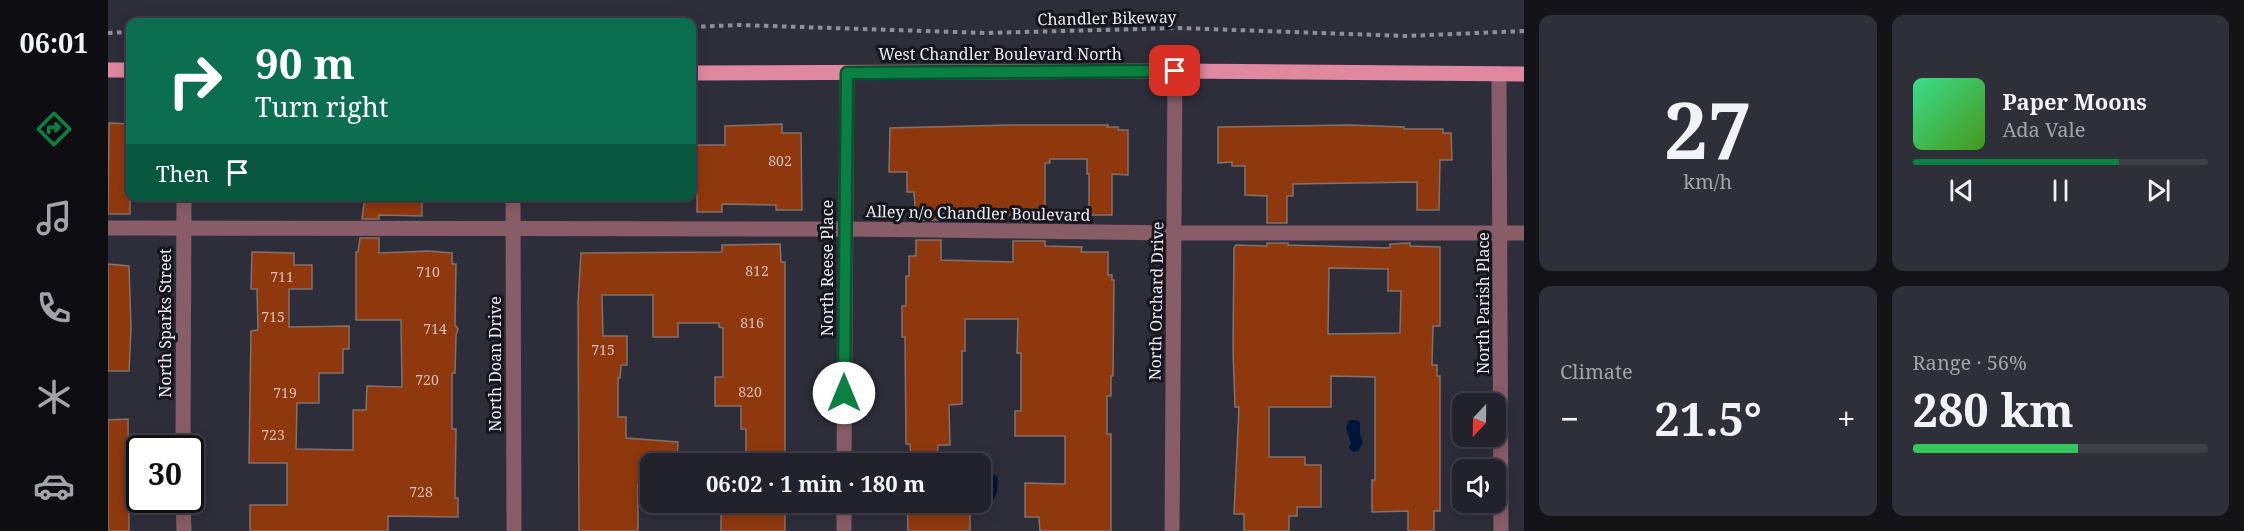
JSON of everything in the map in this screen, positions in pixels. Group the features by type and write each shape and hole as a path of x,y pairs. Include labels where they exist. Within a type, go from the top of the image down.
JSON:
{"main road":[{"path":"108,70 126,70"},
{"name":"West Chandler Boulevard North","path":"696,73 1175,71 1524,74"}],"street":[{"name":"North Orchard Drive","path":"1172,531 1175,71"},
{"name":"North Reese Place","path":"844,453 847,73"},
{"name":"North Parish Place","path":"1499,74 1501,531"},
{"name":"North Sparks Street","path":"183,435 184,201"},
{"name":"North Doan Drive","path":"513,201 514,531"},
{"name":"Alley n/o Chandler Boulevard","path":"108,228 1524,233"},
{"path":"183,513 184,531"},
{"path":"844,513 844,531"}],"path":[{"name":"Chandler Bikeway","path":"696,27 739,25 986,33 1178,28 1406,36 1524,31"},
{"path":"108,33 126,32"}],"water":[{"path":"1349,420 1360,422 1363,443 1358,451 1353,452 1349,448 1351,443 1346,428"},
{"path":"994,475 998,477 997,493 991,502 991,477"}],"building":[{"path":"109,123 126,124 126,201 130,201 130,214 108,214"},
{"path":"782,124 782,133 801,133 802,210 776,210 776,205 722,204 722,212 697,212 697,145 725,145 725,126"},
{"path":"1108,125 1107,127 1118,127 1118,130 1128,130 1128,175 1112,174 1112,215 1089,215 1087,159 1050,159 1050,163 1045,163 1045,222 1013,221 1013,215 941,213 941,220 916,220 914,192 907,192 907,172 889,172 890,128"},
{"path":"1349,125 1443,129 1443,133 1451,133 1452,160 1440,160 1439,210 1417,210 1417,182 1293,184 1293,196 1287,196 1287,223 1267,223 1267,196 1245,195 1245,166 1232,166 1232,162 1218,163 1218,127"},
{"path":"364,201 422,201 422,216 379,215 379,219 362,219"},
{"path":"360,238 379,238 379,253 428,251 452,253 452,264 456,264 455,325 458,329 455,373 452,373 452,429 456,429 455,498 458,498 458,517 388,516 388,531 250,531 250,505 287,505 287,463 249,463 251,331 258,330 257,289 251,289 252,252 294,253 294,265 312,265 312,289 289,289 289,327 349,326 349,349 343,349 343,373 319,373 319,403 297,403 296,449 353,450 353,410 366,410 367,386 402,387 401,320 356,320 356,252 358,252"},
{"path":"916,240 941,240 941,260 1013,262 1013,241 1045,241 1045,246 1082,247 1081,252 1108,252 1108,275 1112,275 1112,280 1114,280 1113,376 1111,376 1111,396 1107,396 1107,434 1111,434 1111,531 1040,531 1039,517 1025,517 1025,483 1065,484 1065,436 1015,436 1015,411 1021,411 1021,353 1017,353 1018,319 965,319 965,351 962,351 962,404 949,405 950,445 938,445 938,453 911,453 910,444 906,444 905,337 902,337 902,306 906,306 909,256 916,256"},
{"path":"1267,243 1288,243 1288,245 1390,248 1390,244 1410,243 1410,246 1440,247 1440,326 1433,326 1432,365 1437,365 1437,376 1440,376 1440,511 1434,511 1434,531 1408,531 1408,511 1372,512 1372,480 1375,480 1375,377 1331,376 1331,407 1269,407 1269,457 1305,457 1305,465 1321,465 1321,507 1297,507 1297,516 1289,516 1289,531 1244,531 1244,514 1234,514 1239,407 1235,407 1233,350 1234,248 1236,245 1267,246","holes":["1329,268 1388,269 1388,291 1401,291 1400,333 1328,334"]},
{"path":"780,244 781,262 785,262 785,453 746,453 746,429 741,429 741,406 715,406 715,377 723,377 723,328 719,327 719,323 678,323 678,337 653,337 653,295 602,295 603,336 627,336 627,365 621,365 620,378 618,378 618,417 626,417 626,438 678,442 678,453 640,453 638,531 579,531 578,302 581,253 722,252 722,245"},
{"path":"108,264 129,266 131,328 129,371 108,371"},
{"path":"128,419 126,513 129,513 129,531 108,531 108,420"},
{"path":"721,513 785,513 785,531 721,531"},
{"path":"907,513 970,513 970,531 908,531"}],"route":[{"path":"844,393 847,73 1175,71"}]}
